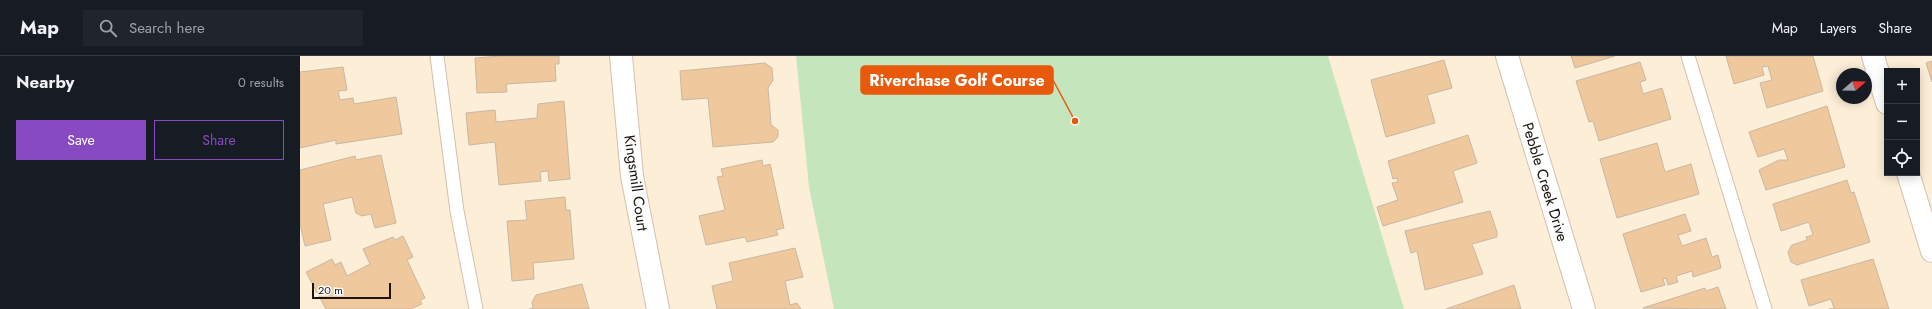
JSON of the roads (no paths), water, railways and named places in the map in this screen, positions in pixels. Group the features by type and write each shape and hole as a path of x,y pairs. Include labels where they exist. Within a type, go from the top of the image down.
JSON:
{"street":[{"name":"Kingsmill Court","path":"621,56 632,176 658,309"},
{"name":"Pebble Creek Drive","path":"1507,56 1584,309"},
{"path":"1873,56 1884,93"},
{"path":"1909,176 1932,251"}],"lane":[{"path":"438,56 457,211 476,309"},
{"path":"1688,56 1765,309"}],"place":[{"name":"Riverchase Golf Course","path":"1075,121"}]}
